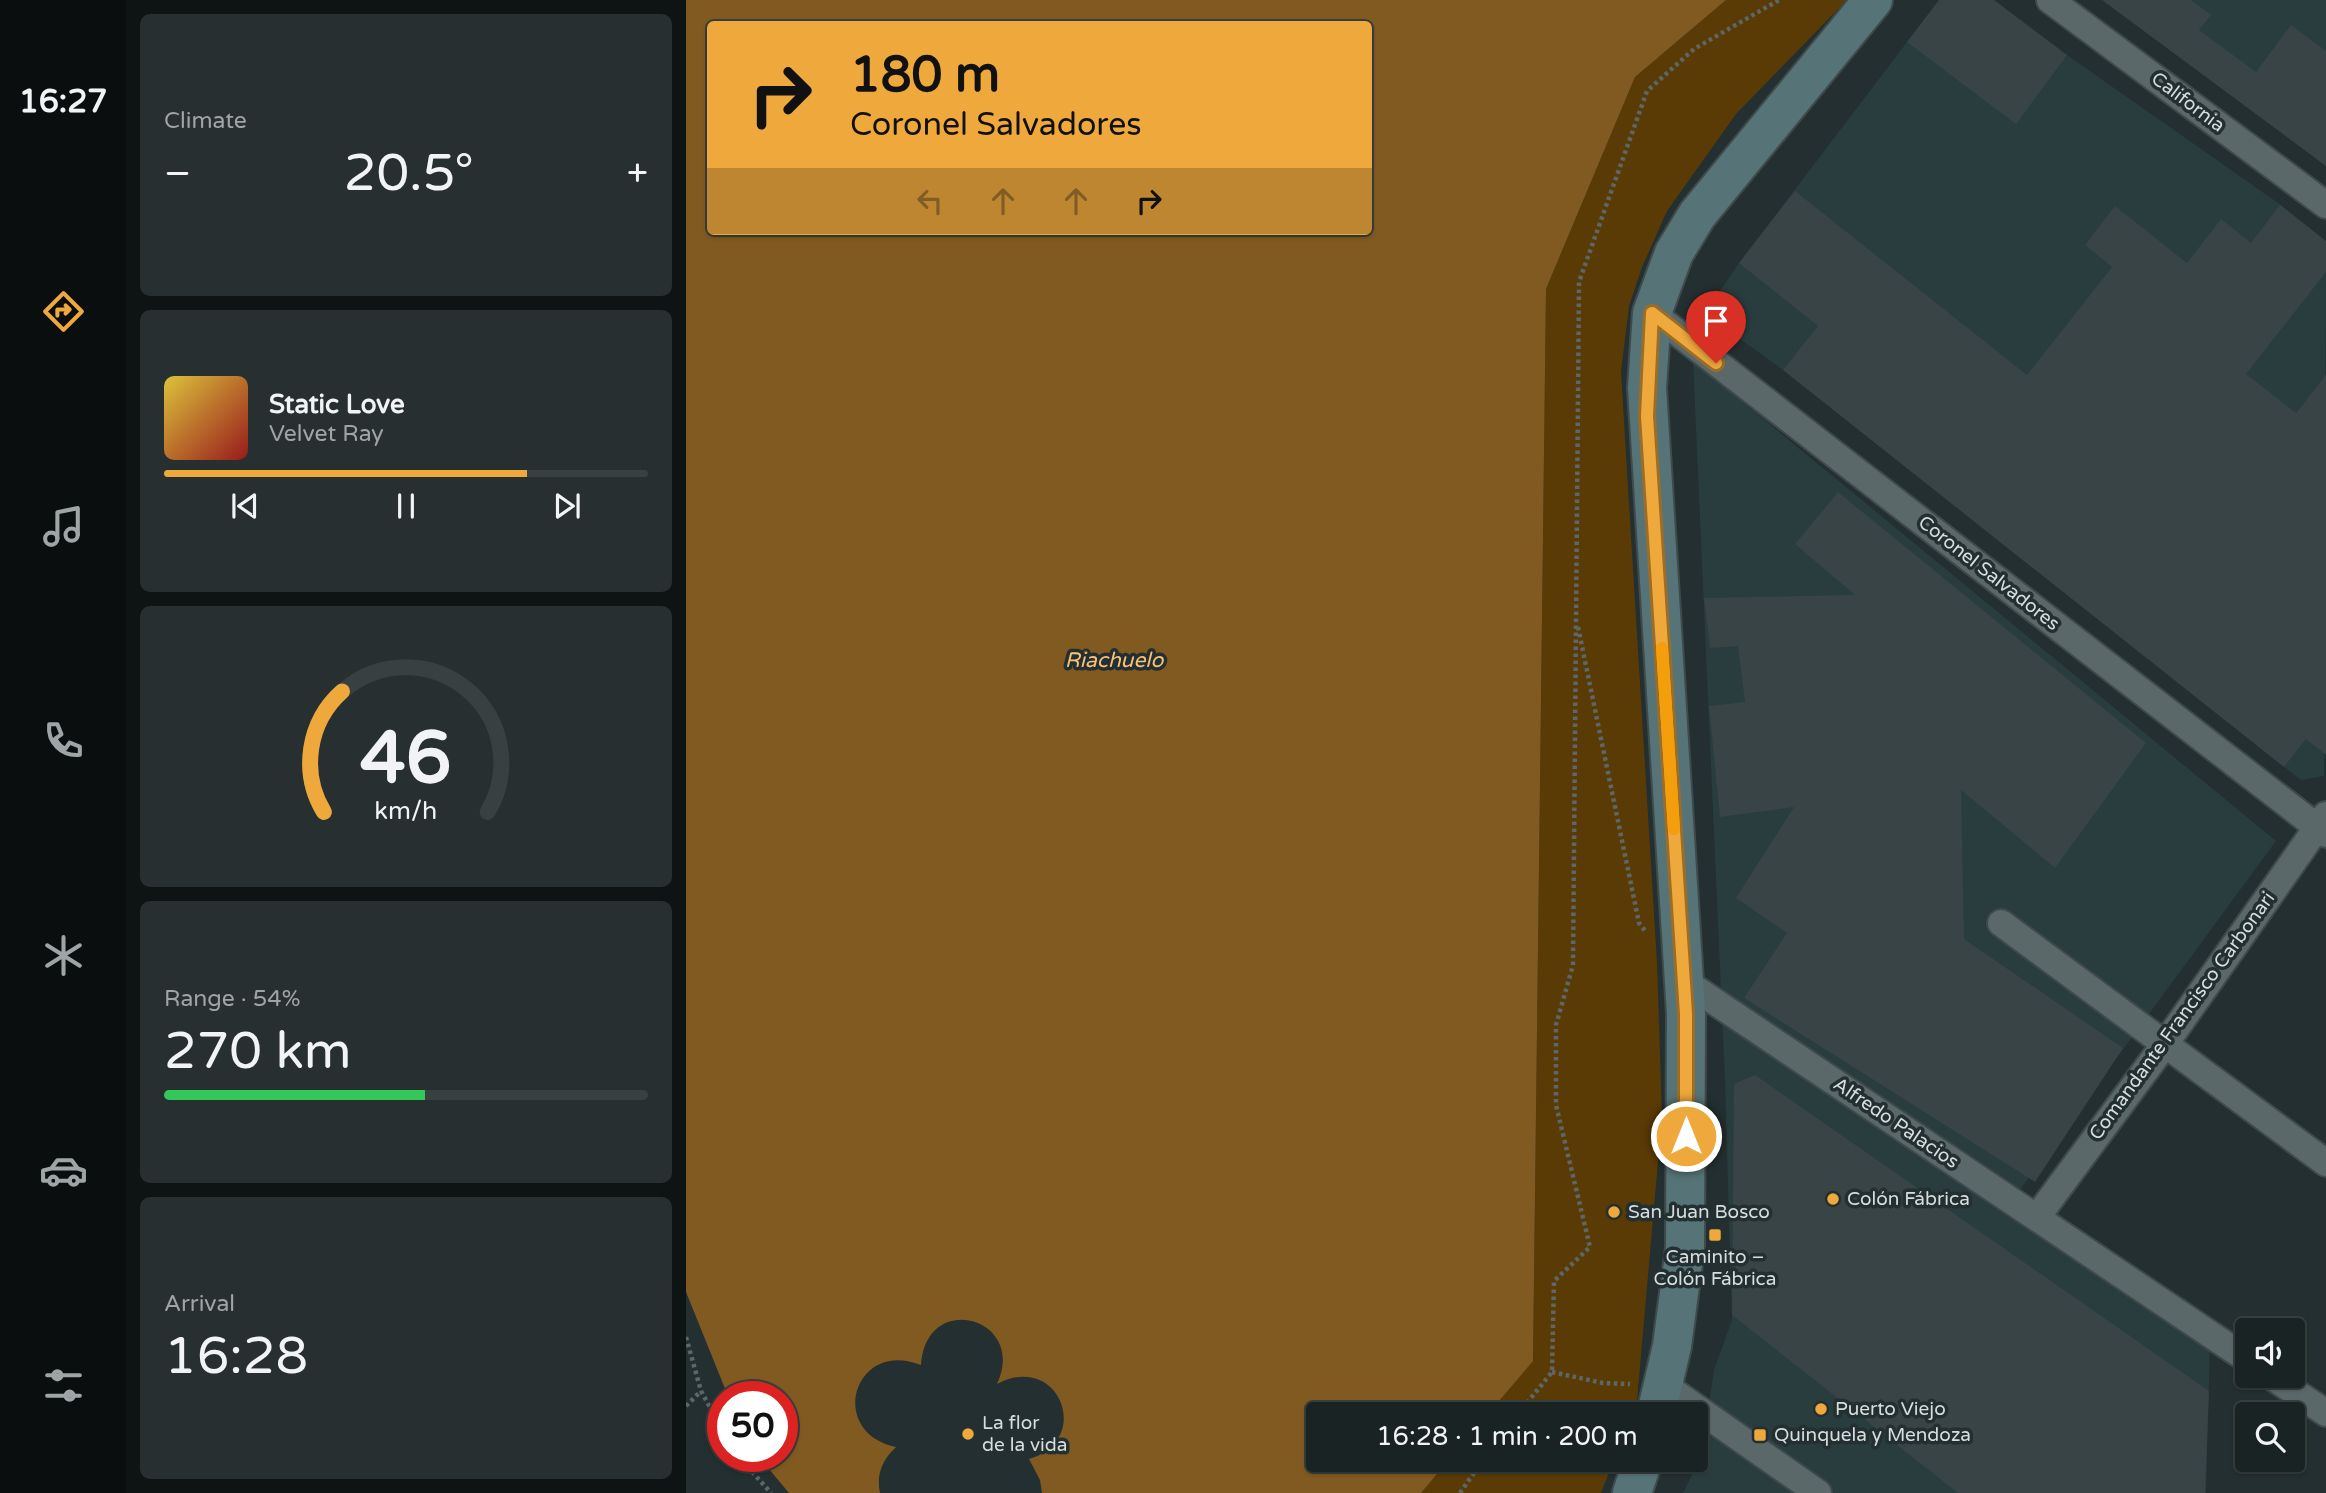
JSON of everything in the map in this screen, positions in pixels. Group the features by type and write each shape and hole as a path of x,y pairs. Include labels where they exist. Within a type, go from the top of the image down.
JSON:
{"main road":[{"path":"1660,1399 1680,1302 1687,1185 1684,981 1647,416 1652,313 1674,253 1697,215 1873,0"},
{"path":"1632,1493 1639,1472"}],"street":[{"name":"California","path":"2050,0 2326,205"},
{"name":"Coronel Salvadores","path":"1652,313 2323,825"},
{"name":"Comandante Francisco Carbonari","path":"2037,1217 2323,825"},
{"path":"2001,923 2326,1163"},
{"name":"Alfredo Palacios","path":"1684,981 2235,1351"},
{"path":"2289,1388 2326,1413"},
{"path":"1660,1399 1818,1493"}],"path":[{"path":"1528,1402 1552,1372 1554,1281 1590,1247 1556,1105 1556,1025 1573,965 1579,282 1647,91 1694,48 1779,0"},
{"path":"1576,616 1639,923 1684,981"},
{"path":"686,1337 701,1391 707,1402"},
{"path":"1552,1372 1660,1399"},
{"path":"686,1406 701,1391"},
{"path":"753,1472 772,1493"},
{"path":"1460,1493 1475,1472"}],"shaded area":[{"path":"1726,0 1847,0 1736,114 1667,211 1642,267 1629,306 1621,372 1657,963 1662,1116 1637,1401 1498,1402 1533,1360 1546,289 1635,77"},
{"path":"1939,0 1994,0 2067,55 2281,205 2326,241 2324,776 2301,780 1783,370 1711,318 1711,304 1739,263"},
{"path":"2102,0 2326,0 2326,166 2236,99"},
{"path":"1693,361 2276,841 2016,1195 2210,1340 2206,1493 1683,1493 1693,1472 1708,1472 1708,1410 1714,1370 1732,1320 1725,1080"},
{"path":"1439,1472 1609,1472 1601,1493 1421,1493"}],"water":[{"name":"Riachuelo","path":"686,0 1726,0 1635,77 1546,289 1533,1361 1498,1402 1306,1402 1306,1472 1439,1472 1421,1493 1042,1493 1040,1480 1029,1459 1049,1449 1060,1435 1064,1418 1061,1402 1052,1388 1037,1379 1019,1377 997,1384 1003,1361 999,1342 988,1329 972,1321 955,1320 939,1327 927,1341 921,1365 898,1360 879,1364 865,1375 857,1390 855,1407 861,1424 874,1438 896,1447 881,1468 880,1493 789,1493 771,1472 798,1472 798,1381 722,1381 686,1292"}],"building":[{"path":"1939,0 1994,0 2067,55 2016,124 1907,42"},
{"path":"2102,0 2191,0 2211,15 2199,30 2256,72 2291,25 2326,51 2326,166"},
{"path":"1795,191 2027,375 2112,267 2085,245 2115,206 2187,263 2221,219 2251,243 2280,205 2326,241 2326,272 2246,374 2296,413 2326,375 2326,755 2306,739 2284,767 1783,370 1818,326 1739,263"},
{"path":"1838,492 2146,743 2055,868 1961,790 1964,939 2123,1048 2035,1182 1744,998 1787,933 1736,898 1794,807 1720,817 1709,706 1745,702 1738,646 1710,648 1704,598 1855,595 1795,544"},
{"name":"Colón Fábrica","path":"1755,1075 2209,1391 2205,1493 1958,1493 1732,1315 1734,1084"}],"slow traffic":[{"path":"1662,648 1674,829"}],"place":[{"name":"Colón Fábrica","path":"1833,1199"},
{"name":"San Juan Bosco","path":"1614,1212"},
{"name":"Caminito – Colón Fábrica","path":"1715,1235"},
{"name":"Puerto Viejo","path":"1821,1409"},
{"name":"La flor de la vida","path":"968,1434"},
{"name":"Quinquela y Mendoza","path":"1760,1435"}],"route":[{"path":"1686,1136 1686,1014 1647,416 1652,313 1716,363"}]}
